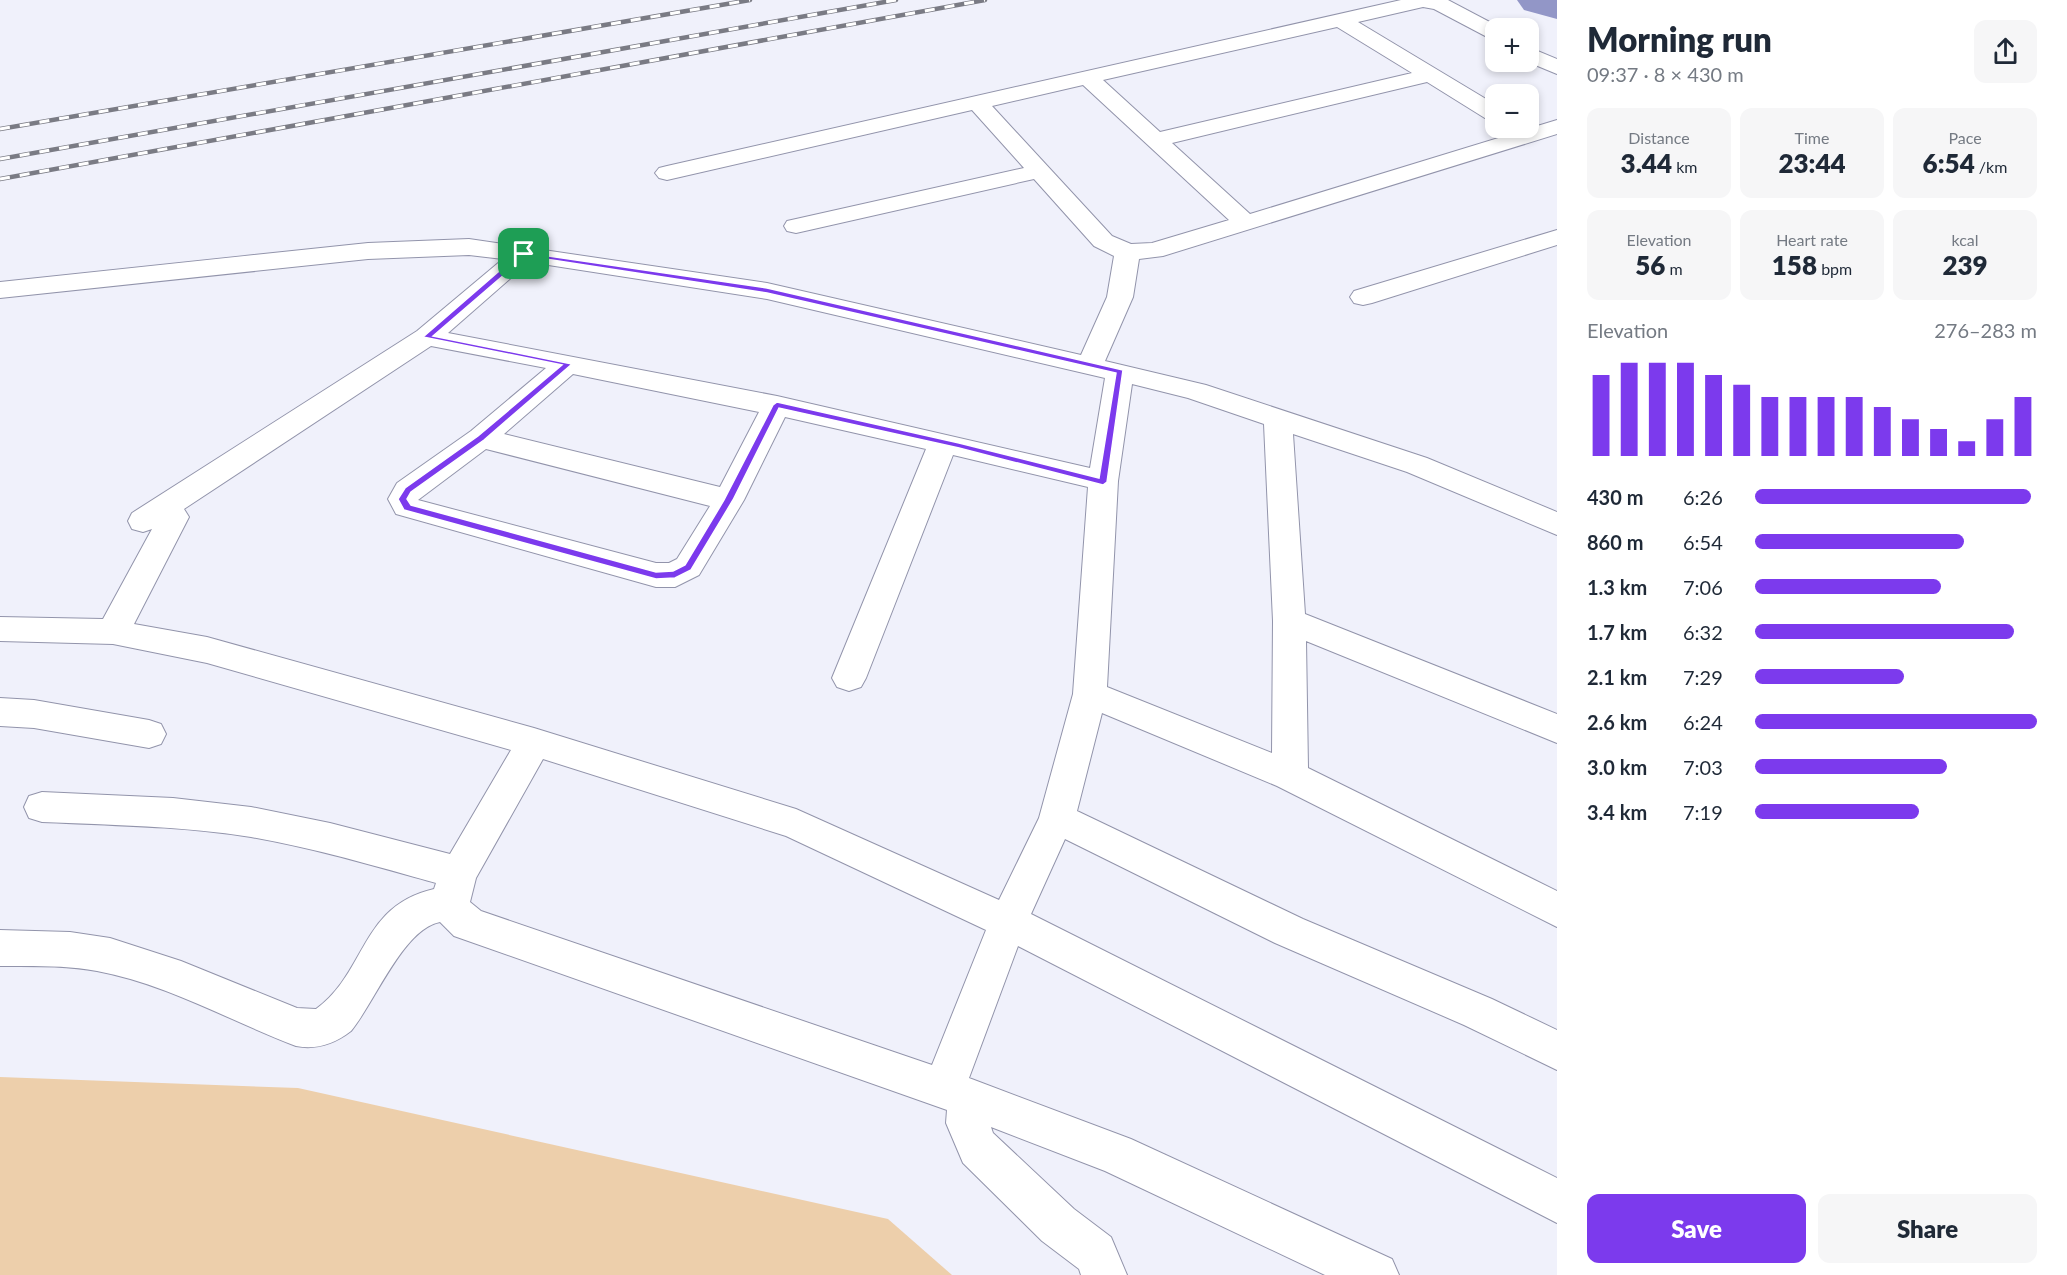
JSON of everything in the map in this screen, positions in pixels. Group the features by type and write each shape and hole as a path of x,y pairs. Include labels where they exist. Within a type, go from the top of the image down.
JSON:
{"street":[{"path":"667,173 976,100 1342,21 1423,1 1432,2 1485,28"},
{"path":"1342,21 1485,108"},
{"path":"1539,59 1557,68"},
{"path":"1154,140 1431,75"},
{"path":"1087,77 1245,222"},
{"path":"976,100 1127,265"},
{"path":"1127,265 1154,251 1542,131"},
{"path":"796,226 1040,171"},
{"path":"1363,297 1557,237"},
{"path":"0,290 368,251 469,247 524,254 767,291 1120,371 1196,391 1417,465 1557,524"},
{"path":"143,521 427,337 524,254"},
{"path":"1090,364 1117,311 1127,265"},
{"path":"427,337 777,405 943,442 1103,482"},
{"path":"568,364 481,438 408,490 403,499 407,507 656,575 675,575 688,567 729,500 777,405"},
{"path":"1104,1275 1095,1253 1058,1225 978,1148 971,1137 957,1094 1008,922 1057,818 1090,694 1103,482 1120,371"},
{"path":"1278,420 1289,621 1290,776"},
{"path":"481,438 729,500"},
{"path":"849,678 943,442"},
{"path":"113,632 174,517"},
{"path":"1289,621 1557,729"},
{"path":"0,629 113,632 207,650 534,742 796,824 1008,922 1557,1201"},
{"path":"1090,694 1290,776 1557,910"},
{"path":"0,712 45,716 149,734"},
{"path":"0,948 64,949 109,956 164,973 296,1027 313,1029 328,1025 341,1012 391,936 408,917 455,888 534,742"},
{"path":"42,807 178,814 251,822 318,836 455,888"},
{"path":"1057,818 1289,931 1478,1012 1557,1051"},
{"path":"455,888 455,915 468,924 957,1094 1116,1154 1376,1275"}],"shaded area":[{"path":"0,1077 298,1088 888,1219 952,1275 0,1275"}],"waterway":[{"path":"1540,0 1557,5"}],"railway":[{"path":"0,129 750,0"},
{"path":"0,159 896,0"},
{"path":"0,179 985,0"}],"route":[{"path":"524,254 767,291 1120,371 1103,482 959,446 777,405 729,500 688,567 675,575 656,575 407,507 403,499 408,490 481,438 568,364 427,337 524,254"}]}
